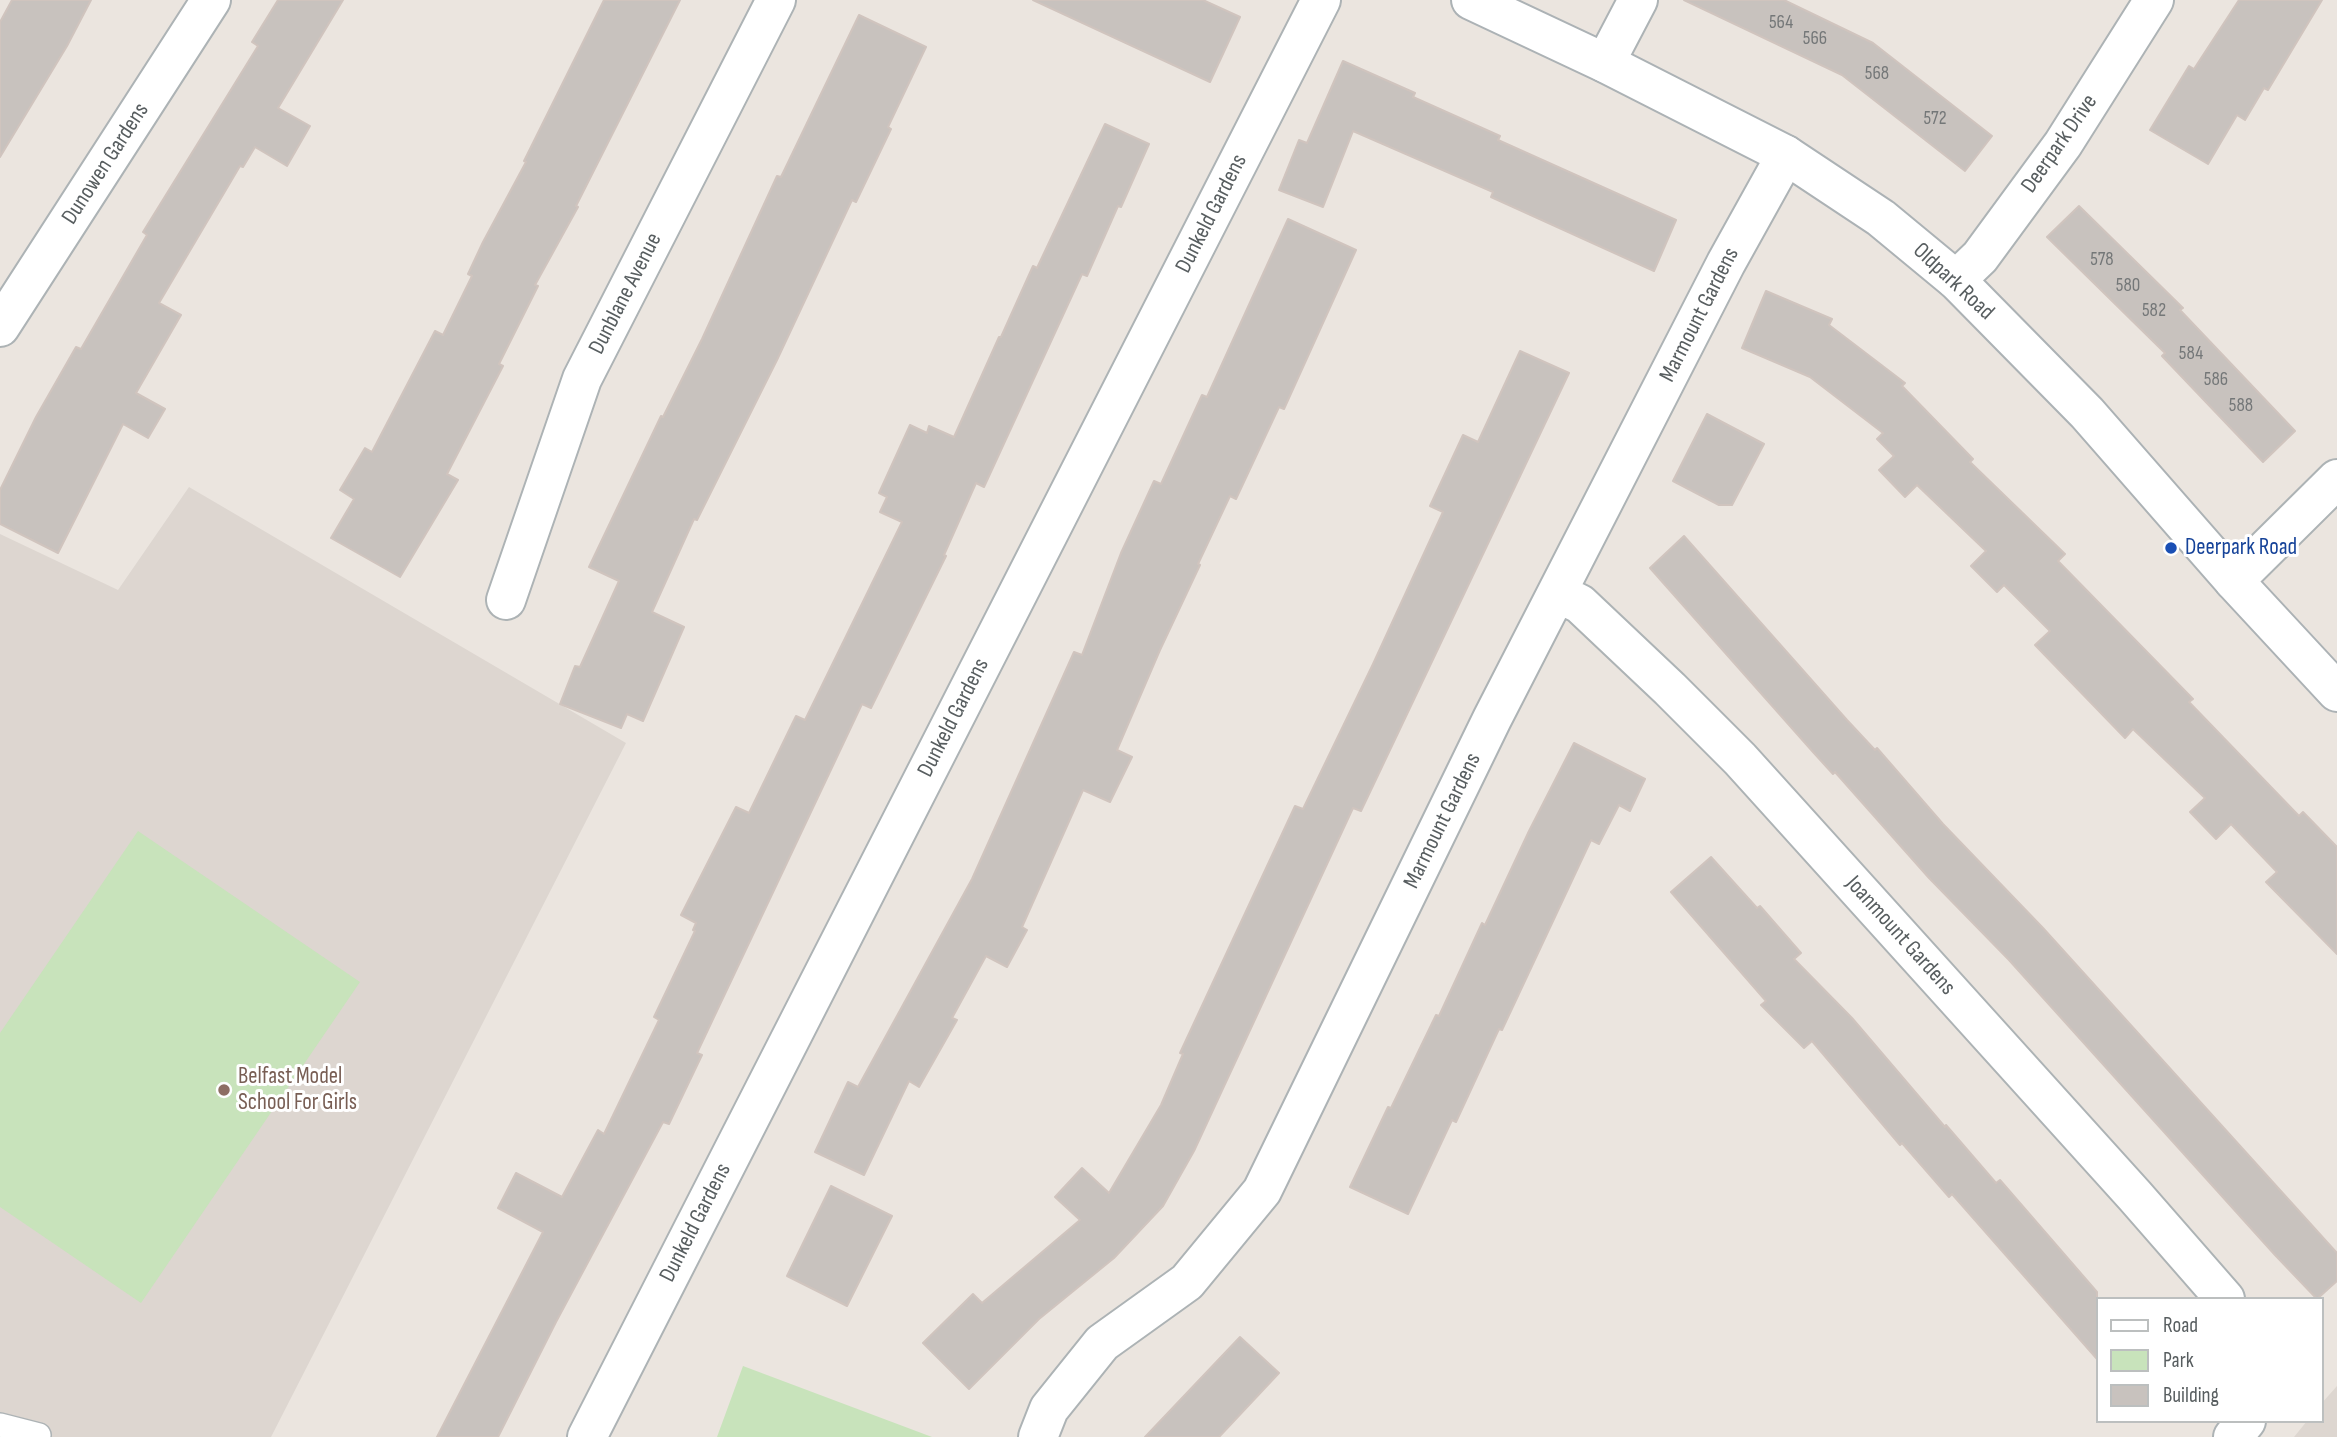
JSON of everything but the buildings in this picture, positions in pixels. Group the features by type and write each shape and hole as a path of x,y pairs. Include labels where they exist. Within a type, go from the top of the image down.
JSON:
{"street":[{"name":"Dunowen Gardens","path":"0,327 211,0"},
{"name":"Dunblane Avenue","path":"506,600 582,379 776,0"},
{"name":"Dunkeld Gardens","path":"587,1437 1321,0"},
{"name":"Oldpark Road","path":"1471,0 1605,63 1786,155 1881,218 1956,280 2087,414 2234,581 2337,692"},
{"path":"1605,63 1638,0"},
{"name":"Deerpark Drive","path":"1956,280 1980,257 2063,144 2154,0"},
{"name":"Marmount Gardens","path":"1038,1437 1049,1409 1102,1343 1187,1282 1262,1191 1492,719 1726,263 1786,155"},
{"path":"2234,581 2337,479"},
{"name":"Joanmount Gardens","path":"1558,593 1580,604 1670,688 1740,759 2223,1297"},
{"path":"2233,1437 2244,1423"}],"lane":[{"path":"0,1425 39,1435"}],"shaded area":[{"name":"Belfast Model School For Girls","path":"189,487 626,743 271,1437 0,1437 0,534 118,590"},
{"path":"2337,1386 2337,1437 2294,1437 2305,1423 2323,1423 2323,1402"}],"green space":[{"path":"138,831 360,982 141,1303 0,1207 0,1033"},
{"path":"743,1366 932,1437 717,1437"}],"place":[{"name":"Deerpark Road","path":"2171,548"},
{"name":"Belfast Model School For Girls","path":"224,1090"}]}
